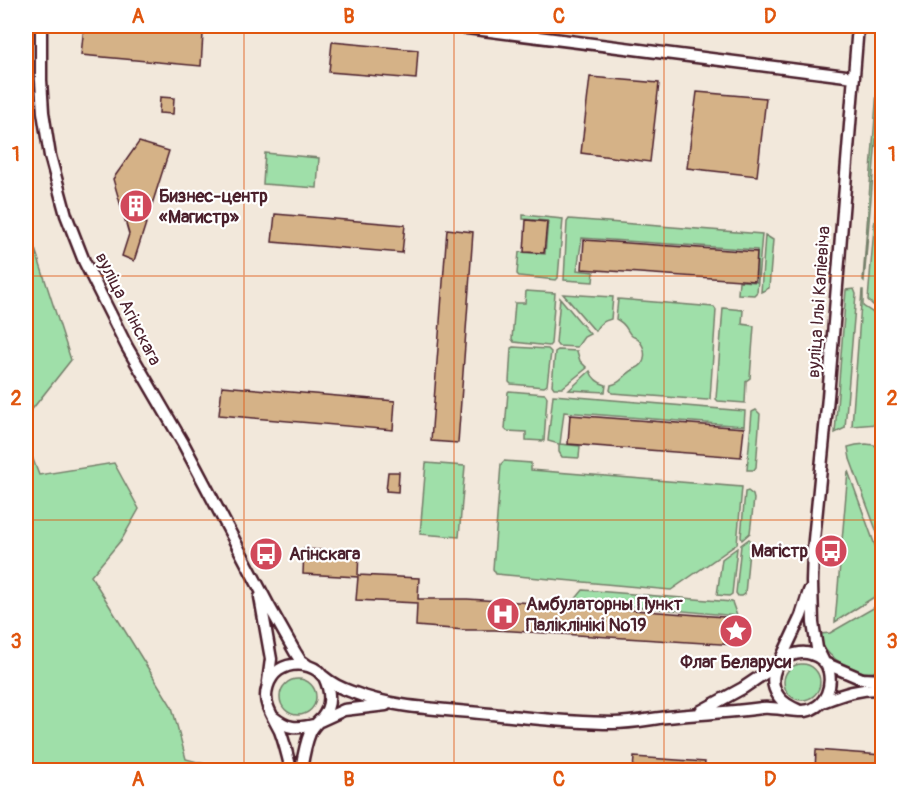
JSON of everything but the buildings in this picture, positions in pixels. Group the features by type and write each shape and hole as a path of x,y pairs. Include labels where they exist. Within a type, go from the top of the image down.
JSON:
{"street":[{"name":"вуліца Агінскага","path":"41,26 41,80 47,141 55,180 72,233 126,347 183,443 295,652 308,666"},
{"path":"451,26 854,78"},
{"name":"вуліца Ільі Капіевіча","path":"825,662 817,648 814,633 812,582 858,26"},
{"name":"вуліца Ільі Капіевіча","path":"779,662 801,616 812,582"},
{"name":"вуліца Агінскага","path":"258,585 271,659 267,687"},
{"path":"683,716 722,701 795,653 810,654 862,679 882,680"},
{"path":"779,662 773,675 775,690 784,703 805,712 822,702 854,690 882,689"},
{"path":"822,702 830,683 825,662"},
{"path":"291,771 283,741 268,708 266,698 267,687 272,677 279,670 298,664 317,670 324,677 349,692 395,704 519,716 615,723 754,710 764,707 798,710"},
{"path":"301,771 306,744 317,723 326,712 330,701 324,677"},
{"path":"273,716 281,723 300,728 317,723 344,710 395,704"}],"green space":[{"path":"878,76 882,78 882,135 876,139 864,281 863,280"},
{"path":"882,143 882,306 873,305 868,300"},
{"path":"265,153 319,158 317,188 263,184"},
{"path":"523,215 563,219 556,280 517,274 519,252 545,254 548,221 523,219"},
{"path":"569,219 762,234 757,292 754,295 738,294 739,281 757,282 757,250 582,238 577,270 594,272 593,282 564,280"},
{"path":"26,221 71,360 26,417"},
{"path":"765,235 773,240 769,288 761,292"},
{"path":"854,289 856,294 845,428 835,433 846,290"},
{"path":"862,290 863,306 872,312 882,313 882,425 852,426"},
{"path":"526,291 555,293 549,346 514,342 512,339 515,303 525,303"},
{"path":"563,294 613,297 611,319 601,323 595,331"},
{"path":"560,298 590,334 584,337 577,347 558,346 556,343"},
{"path":"618,299 714,307 716,310 710,399 612,393 611,385 617,383 644,361 644,350 639,340 616,319"},
{"path":"723,308 743,310 742,324 754,326 750,378 746,381 745,403 716,399"},
{"path":"511,348 548,349 551,352 547,385 544,387 509,382"},
{"path":"558,350 577,351 580,361 587,368 562,388 554,388 552,385 555,352"},
{"path":"590,371 596,380 606,385 605,392 569,390"},
{"path":"509,391 545,394 547,397 544,441 526,440 526,432 505,429"},
{"path":"553,395 745,411 744,426 564,412 560,444 580,446 579,458 562,457 559,444 548,441"},
{"path":"756,410 760,414 756,467 754,470 747,470 752,412"},
{"path":"26,441 39,475 114,463 139,509 122,539 91,576 172,707 186,759 228,770 26,770"},
{"path":"866,444 882,449 882,546 850,459 848,447"},
{"path":"504,461 531,463 531,470 742,487 737,544 671,590 496,574 493,569 501,464"},
{"path":"426,463 465,466 459,537 420,534"},
{"path":"848,471 881,562 882,592 835,622"},
{"path":"748,491 754,499 750,533 742,540 745,492"},
{"path":"749,539 745,594 738,596 736,593 741,545"},
{"path":"737,548 732,594 717,595 722,559"},
{"path":"583,590 732,602 737,616 574,601"},
{"path":"882,603 882,668 873,672 859,671 844,665 826,650 820,634 830,633"},
{"path":"802,664 815,669 820,682 815,695 802,700 789,695 784,682 789,669"},
{"path":"298,679 311,684 316,697 311,710 298,715 285,710 280,697 285,684"}],"place":[{"name":"Бизнес-центр «Магистр»","path":"136,206"},
{"name":"Магістр","path":"831,551"},
{"name":"Агінскага","path":"266,554"},
{"name":"Амбулаторны Пункт Паліклінікі №19","path":"503,614"},
{"name":"Флаг Беларуси","path":"736,631"}]}
